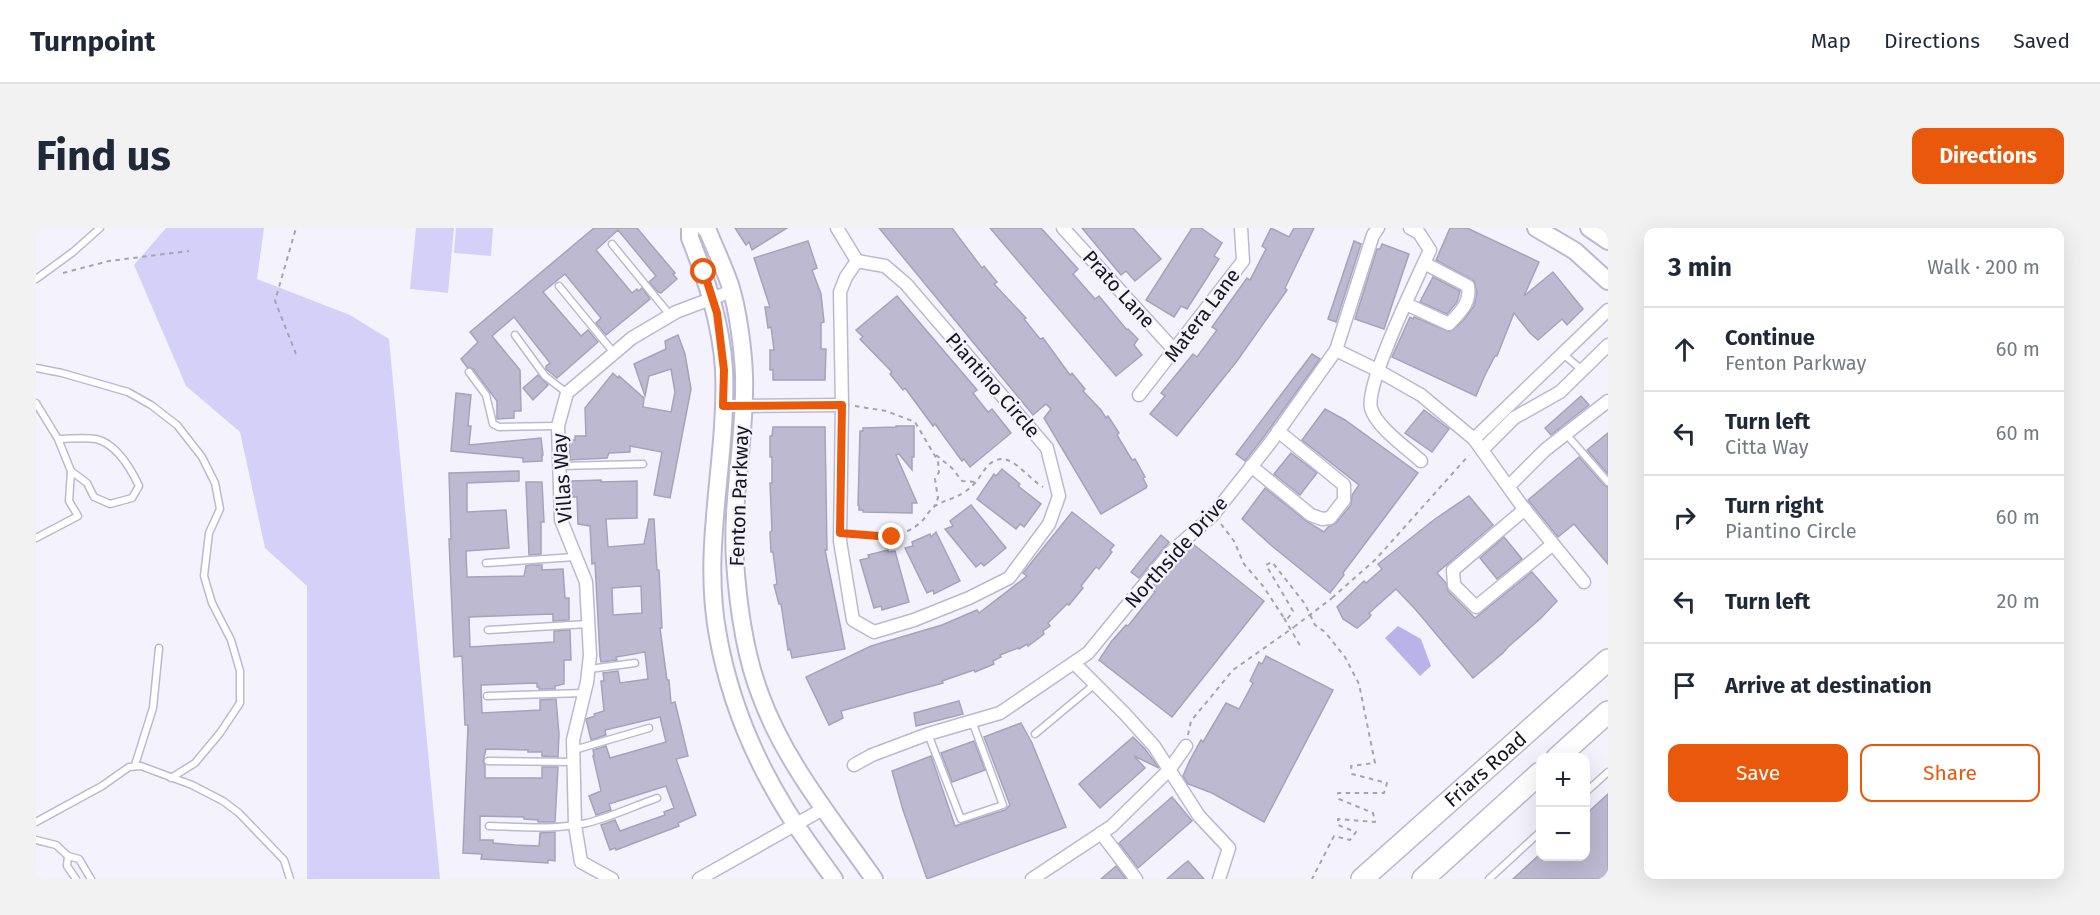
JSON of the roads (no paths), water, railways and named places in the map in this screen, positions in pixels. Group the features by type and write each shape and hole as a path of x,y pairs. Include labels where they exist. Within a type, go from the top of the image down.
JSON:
{"highway":[{"name":"Friars Road","path":"1362,879 1608,660"},
{"path":"1563,753 1608,712"},
{"name":"Friars Road","path":"1423,879 1536,777"}],"street":[{"name":"Fenton Parkway","path":"690,228 690,238 717,313 724,370 713,518 713,580 717,635 728,680 750,744 785,809 834,879"},
{"name":"Fenton Parkway","path":"705,228 732,291 741,343 744,376 735,515 735,559 739,605 750,660 760,695 797,769 874,879"},
{"path":"723,406 842,405 840,292 846,277 857,261 837,228"},
{"name":"Prato Lane","path":"1063,228 1175,351"},
{"name":"Matera Lane","path":"1139,395 1244,261 1241,228"},
{"name":"Northside Drive","path":"854,765 872,754 928,734 1000,713 1088,653 1170,553 1213,515 1278,431 1336,350 1373,235 1378,228"},
{"path":"1410,228 1419,233 1430,250 1377,370 1370,393 1371,409 1381,425 1421,461"},
{"path":"1536,228 1575,251 1608,281"},
{"path":"1589,228 1608,241"},
{"name":"Piantino Circle","path":"842,405 840,533 853,620 874,632 925,616 1010,578 1049,524 1059,496 1047,448 906,284 885,266 857,261"},
{"path":"1406,304 1449,324 1463,310 1470,295 1468,286 1424,263"},
{"path":"567,393 632,338 670,315 732,291"},
{"path":"1478,444 1518,397 1608,310"},
{"path":"1478,444 1514,418 1560,392 1608,345"},
{"path":"1336,350 1421,395 1478,444 1525,509 1584,582"},
{"name":"Villas Way","path":"567,393 558,426 561,520 586,582 589,669 573,740 575,825 580,862 612,879"},
{"path":"1518,397 1519,405 1524,409 1532,409"},
{"path":"1509,486 1545,450 1606,406"},
{"path":"1251,466 1311,515 1322,519 1330,518 1344,500 1344,485 1278,431"},
{"path":"1525,509 1453,570 1454,585 1476,608 1552,544"},
{"path":"1074,663 1154,746 1198,816 1229,848 1219,879"},
{"path":"1034,878 1112,826 1169,770 1186,746"},
{"path":"699,879 823,809"},
{"path":"1101,833 1136,879"}],"lane":[{"path":"36,279 100,228"},
{"path":"612,244 670,315"},
{"path":"559,286 614,353"},
{"path":"515,335 545,376 567,393"},
{"path":"1563,354 1582,370"},
{"path":"36,368 128,392 151,405 177,425 202,457 215,483 220,508 209,533 204,576 212,603 231,640 240,671 240,703 220,733 195,763 171,778"},
{"path":"469,372 486,395 493,424 499,428 558,426"},
{"path":"36,403 58,439 71,471 69,501 78,516 36,538"},
{"path":"1566,434 1608,482"},
{"path":"58,439 97,439 113,449 129,465 139,486 132,498 110,504 94,497 87,483 71,471"},
{"path":"559,466 643,464"},
{"path":"486,563 577,557"},
{"path":"488,630 588,624"},
{"path":"135,765 153,708 159,648"},
{"path":"589,669 635,663"},
{"path":"1035,734 1095,683"},
{"path":"487,696 585,693"},
{"path":"928,734 961,819 1003,805 972,721"},
{"path":"488,761 574,756 649,728"},
{"path":"36,822 135,765 202,790 223,801 239,813 284,860 290,879"},
{"path":"1590,788 1608,771"},
{"path":"489,826 542,828 575,825 590,822 657,798"},
{"path":"1489,879 1536,836"},
{"path":"36,840 56,845 68,856 79,859 91,879"},
{"path":"68,856 67,866 76,879"}]}
